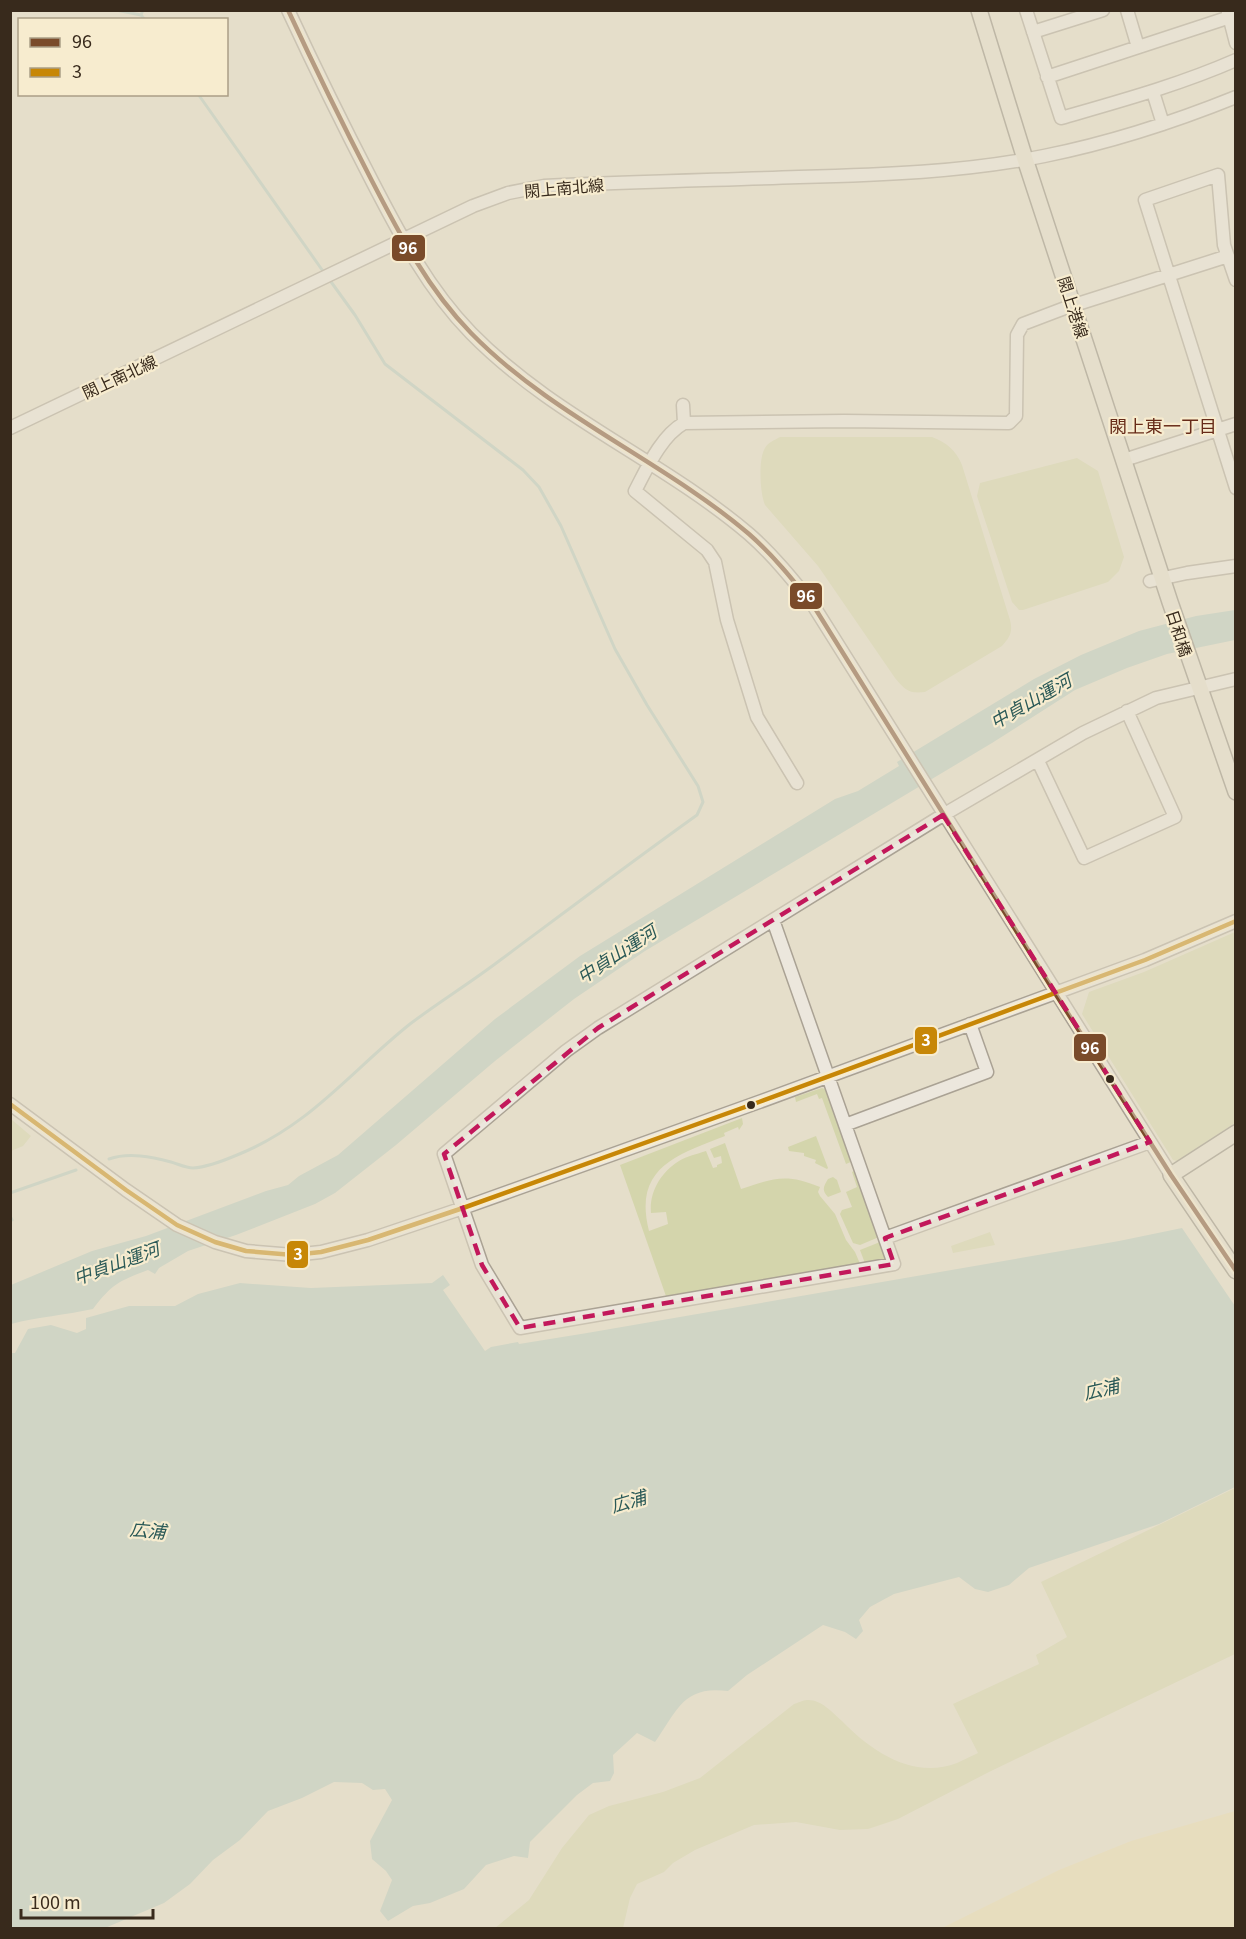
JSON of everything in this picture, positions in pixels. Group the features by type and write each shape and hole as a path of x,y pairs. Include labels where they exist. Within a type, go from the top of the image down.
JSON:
{"main road":[{"name":"閖上港線","path":"979,10 1025,159 1124,460 1156,580 1170,602"},
{"name":"日和橋","path":"1170,602 1198,687"},
{"path":"1198,687 1236,792"},
{"path":"1236,1133 1171,1175 1236,1271"}],"street":[{"path":"288,10 403,240 440,297 471,333 548,397 711,504 750,535 783,568 813,605 1171,1175"},
{"path":"1026,10 1061,118 1153,92 1236,60"},
{"path":"1033,32 1103,10"},
{"path":"1127,10 1138,47"},
{"path":"1047,77 1229,14 1236,43"},
{"path":"1153,92 1163,124"},
{"name":"閖上南北線","path":"10,428 473,206 508,193 544,186 911,174 1025,159 1077,148 1163,124 1236,97"},
{"path":"1236,280 1224,245 1218,175 1144,200 1236,488"},
{"path":"798,783 758,717 727,620 715,562 707,550 635,491 673,431 684,423 844,421 1009,423 1016,416 1016,342 1019,328 1026,322 1228,256"},
{"path":"683,405 684,423"},
{"path":"1124,460 1236,424"},
{"path":"1156,580 1187,573 1236,567"},
{"path":"773,920 894,1264 520,1328 482,1265 444,1154 566,1051 590,1034 773,920 943,815 1083,733 1127,711 1156,698 1236,679"},
{"path":"1038,761 1084,858 1175,817 1127,711"},
{"path":"10,1104 177,1225 233,1248 266,1254 293,1255 321,1252 368,1240 463,1208 828,1076 1145,960 1236,921"},
{"path":"845,1125 987,1072 970,1024"},
{"path":"885,1238 1150,1142"}],"highlighted area":[{"path":"943,815 1150,1142 885,1238 894,1264 520,1328 482,1265 444,1154 598,1028"}],"green space":[{"path":"780,437 932,437 950,448 962,465 1010,620 1010,634 1002,646 925,692 911,692 902,686 818,566 765,505 760,476 761,460 768,444"},
{"path":"1077,458 1098,471 1124,557 1119,571 1108,582 1019,610 1012,602 977,496 980,483"},
{"path":"1235,932 1235,1123 1177,1161 1173,1160 1082,1014 1089,992 1144,972"},
{"path":"822,1088 827,1090 853,1161 846,1164 822,1098 819,1099 817,1094 796,1102 795,1097"},
{"path":"742,1118 743,1124 739,1130 738,1127 724,1133 725,1136 675,1158 653,1178 647,1192 646,1210 649,1231 668,1224 666,1212 651,1213 654,1190 667,1171 682,1159 706,1151 713,1168 717,1167 722,1163 721,1156 714,1158 710,1149 725,1143 741,1189 780,1179 798,1180 820,1187 818,1192 820,1196 835,1214 861,1266 667,1299 620,1165"},
{"path":"11,1119 31,1136 23,1146 11,1151"},
{"path":"816,1136 827,1169 815,1163 816,1160 804,1156 804,1153 789,1151 788,1147"},
{"path":"856,1170 879,1237 860,1245 853,1243 840,1214 842,1210 852,1207 846,1192 857,1187 852,1172"},
{"path":"833,1177 837,1180 841,1192 828,1197 824,1188 828,1179"},
{"path":"990,1232 995,1245 953,1253 951,1246"},
{"path":"880,1242 888,1257 884,1263 866,1266 860,1250"},
{"path":"1235,1488 1235,1654 989,1772 898,1819 868,1829 840,1830 796,1822 754,1825 695,1850 673,1863 664,1872 637,1884 630,1898 623,1928 495,1928 529,1900 562,1848 589,1815 609,1806 663,1792 700,1778 794,1704 802,1701 812,1700 822,1704 866,1743 894,1760 909,1765 925,1768 941,1767 957,1763 978,1753 953,1704 1039,1664 1036,1655 1067,1637 1041,1582"}],"sand":[{"path":"1235,1811 1235,1928 942,1928 1059,1870 1131,1841"}],"water":[{"name":"中貞山運河","path":"1235,610 1235,640 1167,654 1075,690 992,743 645,951 574,999 335,1193 315,1204 188,1251 159,1268 155,1274 148,1270 130,1277 111,1289 93,1309 11,1324 11,1285 92,1251 146,1236 288,1185 299,1176 338,1155 495,1019 580,956 835,799 858,791 899,766 897,762 1034,679 1081,655 1139,631 1196,616"},
{"name":"広浦","path":"1182,1228 1235,1306 1235,1487 1159,1524 1029,1568 1009,1585 988,1592 975,1589 959,1577 894,1594 870,1607 859,1620 863,1631 856,1639 845,1632 823,1625 747,1675 728,1691 713,1690 691,1696 676,1711 655,1742 637,1733 613,1755 614,1773 610,1781 593,1783 577,1795 530,1842 528,1858 514,1856 486,1865 464,1889 430,1903 413,1906 388,1921 380,1911 392,1880 386,1871 372,1859 370,1841 392,1800 385,1789 373,1790 362,1783 334,1782 268,1811 240,1840 213,1860 190,1884 164,1903 105,1928 11,1928 10,1353 15,1353 28,1329 51,1325 77,1333 86,1329 86,1318 129,1306 175,1306 198,1294 240,1283 311,1288 432,1283 443,1275 450,1285 443,1290 485,1351 491,1347 518,1342 519,1344 587,1333 1119,1241"}],"waterway":[{"path":"116,10 141,15"},
{"path":"143,10 141,15 143,18"},
{"path":"199,96 325,274"},
{"path":"109,1159 140,1156 193,1168 199,1167 237,1155 287,1129 329,1096 410,1024 697,815 703,802 698,786 615,649 561,526 539,487 523,470 385,364 355,315 329,279"},
{"path":"10,1193 76,1170"},
{"path":"10,1216 12,1220 10,1221"}],"transit line":[{"name":"96","path":"288,10 393,221 428,280 456,316 471,333 536,389 680,483 749,534 775,559 813,605 1055,993 1171,1175 1236,1271"},
{"name":"3","path":"10,1104 177,1225 215,1242 246,1251 293,1255 321,1252 368,1240 463,1208 759,1102 1145,960 1236,921"}],"district":[{"name":"閖上東一丁目","path":"1163,425"}]}
